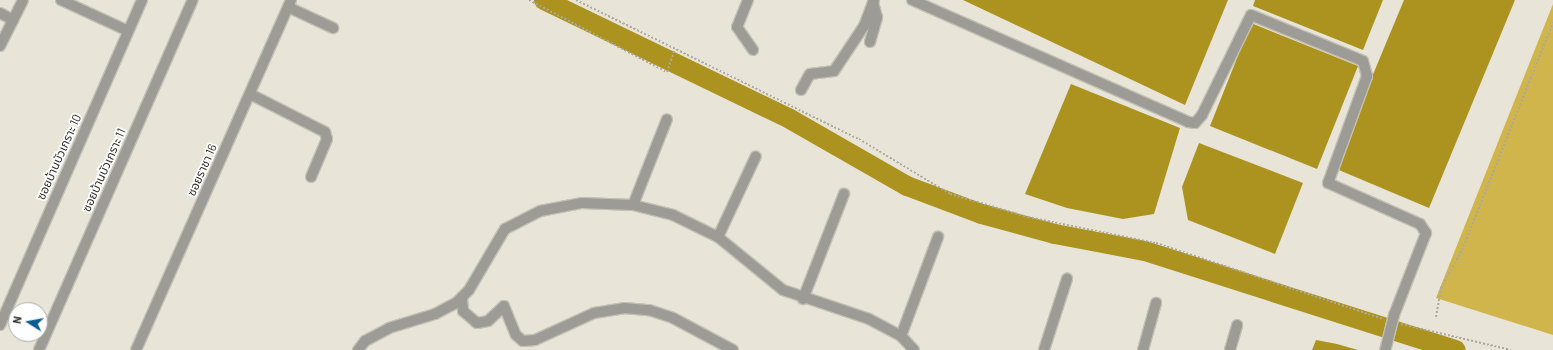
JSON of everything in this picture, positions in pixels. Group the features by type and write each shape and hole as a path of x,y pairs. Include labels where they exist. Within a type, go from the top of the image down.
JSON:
{"street":[{"path":"0,46 23,0"},
{"path":"61,0 128,31"},
{"name":"ซอยบ้านบัวเกราะ 10","path":"0,325 142,0"},
{"name":"ซอยบ้านบัวเกราะ 11","path":"39,350 193,0"},
{"path":"748,0 737,27 753,50"},
{"path":"912,0 1188,122 1195,123 1202,115 1251,15 1363,61 1367,76 1327,178 1331,186 1420,224 1425,229 1425,239 1391,325 1385,349"},
{"path":"870,42 877,17 874,2"},
{"path":"801,90 810,74 834,71 864,26 874,2"},
{"path":"290,3 333,28"},
{"name":"ซอยราชา 16","path":"136,350 290,3"},
{"path":"0,13 13,20"},
{"path":"250,94 325,132 327,139 311,177"},
{"path":"633,205 667,119"},
{"path":"718,237 756,156"},
{"path":"803,299 844,194"},
{"path":"358,350 365,341 388,328 435,314 462,299 505,229 540,211 582,203 633,205 673,215 718,237 783,290 803,299 869,319 901,336 914,350"},
{"path":"901,336 938,237"},
{"path":"1044,350 1067,279"},
{"path":"462,299 463,311 477,323 488,321 504,306 516,335 523,341 535,340 594,313 624,308 649,310 673,318 733,350"},
{"path":"1143,350 1156,303"},
{"path":"1230,350 1237,325"}],"path":[{"path":"529,0 667,72 675,49"},
{"path":"576,0 859,139 950,194 1028,217 1156,244 1391,325 1511,350"},
{"path":"1436,317 1441,288 1462,250 1553,22"}],"shaded area":[{"path":"963,0 1228,0 1185,105"},
{"path":"1255,0 1383,0 1363,50 1253,6"},
{"path":"1404,0 1515,0 1429,208 1334,168"},
{"path":"1553,4 1553,335 1436,298"},
{"path":"1251,23 1358,66 1317,169 1210,126"},
{"path":"1071,84 1180,128 1154,214 1123,219 1067,208 1025,194"},
{"path":"1199,143 1303,183 1275,254 1188,220 1182,187"},
{"path":"1316,340 1337,344 1358,350 1312,350"}],"waterway":[{"path":"544,0 790,119 907,186 982,214 1055,234 1145,251 1456,350"}]}
